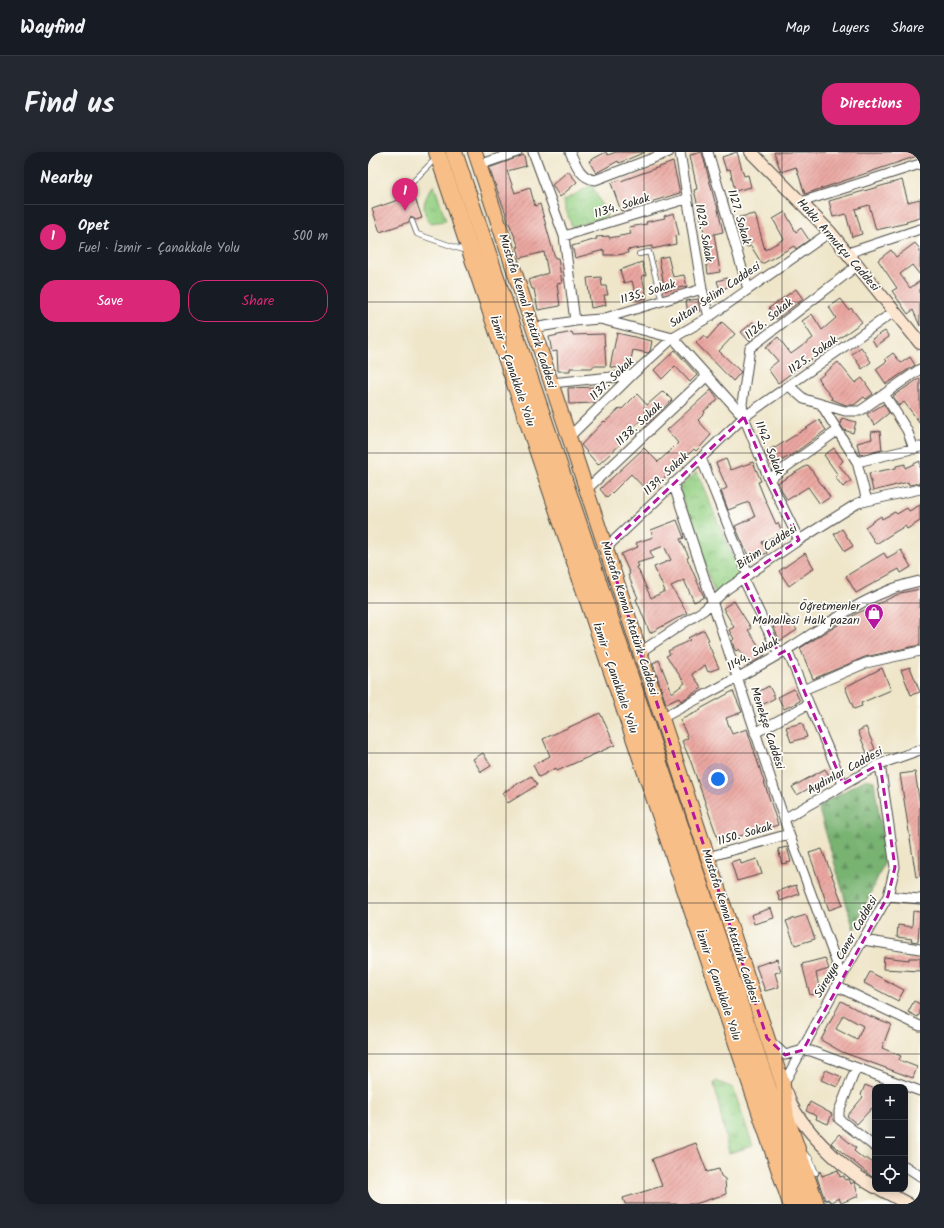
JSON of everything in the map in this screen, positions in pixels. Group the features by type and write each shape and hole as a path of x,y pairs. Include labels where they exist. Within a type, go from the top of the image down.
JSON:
{"highway":[{"name":"İzmir - Çanakkale Yolu","path":"443,153 472,253 791,1204"},
{"name":"İzmir - Çanakkale Yolu","path":"443,153 778,1118 792,1143 807,1204"}],"main road":[{"name":"Hakkı Armutçu Caddesi","path":"751,152 830,232 920,343"},
{"name":"Mustafa Kemal Atatürk Caddesi","path":"477,158 783,1085 792,1143 824,1204"},
{"path":"778,1118 783,1085"},
{"path":"783,1085 795,1112 824,1148 872,1184"},
{"path":"886,1192 908,1204"}],"street":[{"path":"477,158 517,152"},
{"path":"570,152 581,173 589,179 595,180 669,152"},
{"name":"1029. Sokak","path":"680,152 686,199 702,289 709,317"},
{"name":"1127. Sokak","path":"708,152 748,289"},
{"path":"536,153 564,236 575,320"},
{"path":"801,202 920,164"},
{"name":"1134. Sokak","path":"564,236 686,199"},
{"path":"848,253 919,231"},
{"name":"Sultan Selim Caddesi","path":"533,328 575,320 600,319 673,338 687,332 830,232"},
{"name":"1126. Sokak","path":"744,417 742,404 750,348 858,266"},
{"name":"1135. Sokak","path":"600,319 702,289"},
{"name":"1125. Sokak","path":"744,417 895,311"},
{"name":"1142. Sokak","path":"673,338 744,417 769,479 799,540"},
{"name":"1137. Sokak","path":"569,437 673,338"},
{"path":"789,386 804,399 844,411 860,411 920,369"},
{"path":"551,383 632,376"},
{"name":"1138. Sokak","path":"586,490 707,376"},
{"path":"857,462 917,448 884,394"},
{"path":"820,404 857,462 868,501"},
{"name":"1139. Sokak","path":"606,548 744,417"},
{"path":"769,479 837,431"},
{"path":"701,458 745,576 804,690 843,784"},
{"name":"Menekşe Caddesi","path":"673,483 789,834 837,964 838,983"},
{"name":"Bitim Caddesi","path":"640,652 704,610 712,601 745,576 858,503 920,489"},
{"name":"1144. Sokak","path":"662,718 783,652 859,604 898,586 920,581"},
{"path":"804,690 866,663 920,651"},
{"path":"755,733 809,704"},
{"name":"Aydınlar Caddesi","path":"784,819 880,764 920,750"},
{"name":"Süreyya Caner Caddesi","path":"783,1085 838,983 888,896 894,867 880,764"},
{"name":"1150. Sokak","path":"708,857 789,834"},
{"path":"888,896 920,899"},
{"path":"863,940 920,949"},
{"path":"838,983 920,1026"},
{"path":"767,1038 784,1055 803,1050 920,1091"},
{"path":"856,1068 839,1111 839,1119 872,1145"},
{"path":"908,1168 920,1176"}],"lane":[{"path":"405,198 403,192 443,153"},
{"path":"412,221 417,234 472,253"},
{"path":"639,254 650,252 662,301"},
{"path":"792,1143 810,1158 816,1173"}],"highlighted area":[{"path":"744,417 769,479 799,540 743,578 779,654 787,650 843,784 880,764 895,867 888,896 803,1050 785,1055 767,1038 606,548"}],"green space":[{"path":"434,185 446,221 430,223 425,213 424,203"},
{"path":"592,185 607,217 572,227 563,201"},
{"path":"697,472 741,577 715,594 679,488"},
{"path":"866,779 874,781 886,859 854,930 818,806"},
{"path":"716,1081 733,1088 753,1146 729,1153 714,1083"}],"building":[{"path":"606,152 608,155 616,152 645,152 619,163 618,161 596,173 589,161"},
{"path":"702,152 723,232 714,234 720,272 708,274 704,245 707,244 694,190 697,189 690,155"},
{"path":"737,152 744,176 748,175 751,187 735,191 730,169 726,170 722,157"},
{"path":"774,152 920,152 920,155 805,194 796,167 781,172"},
{"path":"524,155 526,166 507,171 515,193 530,188 535,206 540,204 555,258 558,258 562,283 557,284 560,306 538,310 534,289 532,289 529,280 548,273 544,252 520,258 517,247 519,247 508,223 489,168"},
{"path":"673,162 680,193 621,211 611,183 621,181"},
{"path":"568,171 577,182 560,197 552,185"},
{"path":"902,180 908,202 920,199 920,218 906,222 907,223 876,230 869,205 855,209 862,234 852,237 846,214 833,217 829,201"},
{"path":"414,195 422,218 416,220 411,217 409,222 380,232 372,209 401,199 407,201 408,197"},
{"path":"785,212 796,232 801,228 809,240 796,249 794,246 762,264 751,246 747,247 739,217 755,214 765,250 784,239 773,219"},
{"path":"674,213 679,235 675,236 676,244 652,249 652,246 627,250 628,253 617,255 604,255 604,250 575,258 572,246 597,239 596,237 609,236 609,238 631,234 629,227 647,224 646,222 665,218 664,216"},
{"path":"915,243 920,249 920,275 912,265 900,274 910,288 920,281 920,326 913,310 908,314 892,291 897,288 878,260 891,250 896,257"},
{"path":"668,256 673,277 684,275 687,286 665,291 659,258"},
{"path":"642,262 646,275 642,276 647,298 637,300 632,281 624,283 620,270"},
{"path":"601,277 602,286 606,286 608,295 604,295 606,305 591,308 587,278"},
{"path":"727,278 730,286 720,290 717,281"},
{"path":"796,289 803,299 777,319 769,308"},
{"path":"698,299 700,311 688,313 686,301"},
{"path":"841,299 849,310 851,308 862,322 778,383 768,369 778,361 766,347 778,337 791,354 813,338 802,321 812,314 822,330 836,318 829,307"},
{"path":"722,322 735,334 719,351 741,372 733,381 696,343 704,335 707,339"},
{"path":"753,322 761,331 749,341 741,332"},
{"path":"885,331 889,337 876,346 872,339"},
{"path":"572,332 573,335 604,334 606,366 593,366 593,368 570,368 570,371 558,371 557,351 552,352 549,337"},
{"path":"617,333 652,341 650,351 648,353 633,350 629,369 610,367"},
{"path":"861,347 871,362 862,369 852,354"},
{"path":"675,350 697,375 690,382 675,366 662,379 654,370"},
{"path":"893,353 901,363 910,357 915,365 886,384 876,369 887,361 885,359"},
{"path":"838,362 855,383 862,378 873,394 866,399 864,397 854,405 846,405 831,399 832,398 818,379"},
{"path":"920,378 920,423 904,402 899,406 893,396"},
{"path":"596,387 595,403 569,404 568,388"},
{"path":"711,390 718,400 704,411 705,413 698,420 711,435 702,445 696,451 694,449 649,493 631,474 607,498 600,489 644,448 658,462 678,443 667,430"},
{"path":"663,391 672,400 647,424 642,419 621,438 624,441 598,465 581,445 604,421 605,422 620,408 622,409 637,394 647,405"},
{"path":"884,404 889,413 874,425 867,414"},
{"path":"842,418 856,422 853,433 844,430 840,424"},
{"path":"819,420 826,430 793,454 772,466 765,452 774,447 775,448"},
{"path":"880,431 882,450 860,455 857,443 872,439 871,432"},
{"path":"834,448 843,461 839,465 851,481 843,487 835,477 838,475 824,455"},
{"path":"726,459 731,470 753,462 761,481 758,482 764,497 776,524 778,523 783,533 762,542 767,553 750,560 735,526 755,517 749,502 728,510 721,491 727,488 716,463"},
{"path":"920,461 920,483 909,485 908,482 873,491 869,473 896,468 896,466 905,464 905,468"},
{"path":"808,465 830,497 820,504 808,487 787,500 778,483"},
{"path":"920,505 920,521 907,529 905,526 876,544 865,527 881,516 882,519 895,512 897,514 907,508 909,511"},
{"path":"677,520 684,538 680,539 689,557 687,558 704,597 694,602 684,580 671,586 687,613 650,633 636,599 638,598 628,575 630,574 621,554 638,547 636,543 653,537 651,530","holes":["664,546 671,560 654,567 665,591 651,598 637,567 639,566 637,563 653,558 650,551"]},
{"path":"842,529 853,546 845,551 834,534"},
{"path":"901,550 911,567 901,573 899,569 856,593 846,576 884,553 887,558"},
{"path":"805,553 814,568 789,586 779,571"},
{"name":"Öğretmenler Mahallesi Halk pazarı","path":"920,589 920,645 865,657 813,679 800,648 856,614 901,593"},
{"path":"734,601 751,628 748,630 765,655 750,664 739,649 736,651 734,648 732,641 734,639 729,630 734,627 723,608"},
{"path":"787,615 797,630 780,641 772,624"},
{"path":"704,630 709,640 707,641 719,668 708,672 705,665 692,674 702,688 681,701 679,698 666,704 653,663 659,660 672,693 685,683 666,656 670,654 668,651 690,640 688,638"},
{"path":"910,667 920,692 911,695 901,670"},
{"path":"882,668 891,690 861,703 862,706 854,709 845,687"},
{"path":"769,686 775,698 760,706 754,694"},
{"path":"794,689 800,701 784,709 778,697"},
{"path":"733,691 742,712 726,718 732,734 747,729 778,825 719,842 691,762 682,741 688,738 680,720 701,710 700,709"},
{"path":"600,713 615,745 557,771 556,768 539,777 533,765 550,756 543,739"},
{"path":"802,723 807,737 791,742 786,727"},
{"path":"866,727 875,749 867,753 858,731"},
{"path":"483,753 491,766 481,772 473,759"},
{"path":"825,769 830,777 797,795 792,787"},
{"path":"915,772 920,805 920,876 916,877 900,774"},
{"path":"531,776 537,785 508,803 502,793"},
{"path":"787,847 791,862 782,864 778,849"},
{"path":"822,849 843,905 829,910 809,853"},
{"path":"740,859 741,864 757,859 762,874 737,881 731,862"},
{"path":"796,885 799,894 780,901 777,891"},
{"path":"771,908 774,918 754,924 751,915"},
{"path":"913,911 920,912 918,942 911,941 912,939 897,937 898,925 912,927"},
{"path":"806,915 815,939 795,945 786,921"},
{"path":"884,957 909,960 909,958 920,958 920,971 883,969"},
{"path":"825,958 829,969 816,973 819,987 815,994 810,995 802,964"},
{"path":"777,959 781,971 775,973 779,987 765,991 756,966"},
{"path":"870,972 904,990 898,1001 864,983"},
{"path":"841,1001 867,1015 891,1024 882,1048 901,1056 899,1060 917,1067 913,1078 842,1052 821,1040","holes":["843,1015 863,1026 857,1040 836,1029"]},
{"path":"914,1001 920,1004 920,1013 918,1017 908,1012"},
{"path":"826,1070 842,1077 837,1087 821,1080"},
{"path":"865,1085 872,1088 872,1108 857,1124 847,1116 863,1097 861,1095"},
{"path":"810,1102 832,1114 828,1124 816,1119 817,1116 806,1111"},
{"path":"839,1134 856,1148 854,1151 865,1160 866,1158 872,1162 872,1177 831,1143"},
{"path":"696,1143 707,1172 719,1169 721,1176 725,1179 726,1194 695,1204 625,1204 623,1198 662,1186 652,1159"},
{"path":"838,1170 840,1177 844,1176 845,1180 849,1179 851,1184 854,1182 859,1196 841,1203 839,1198 831,1202 828,1199 825,1200 817,1177 820,1171 822,1176"}],"place":[{"name":"Opet","path":"405,211"},
{"name":"Öğretmenler Mahallesi Halk pazarı","path":"874,630"}]}
